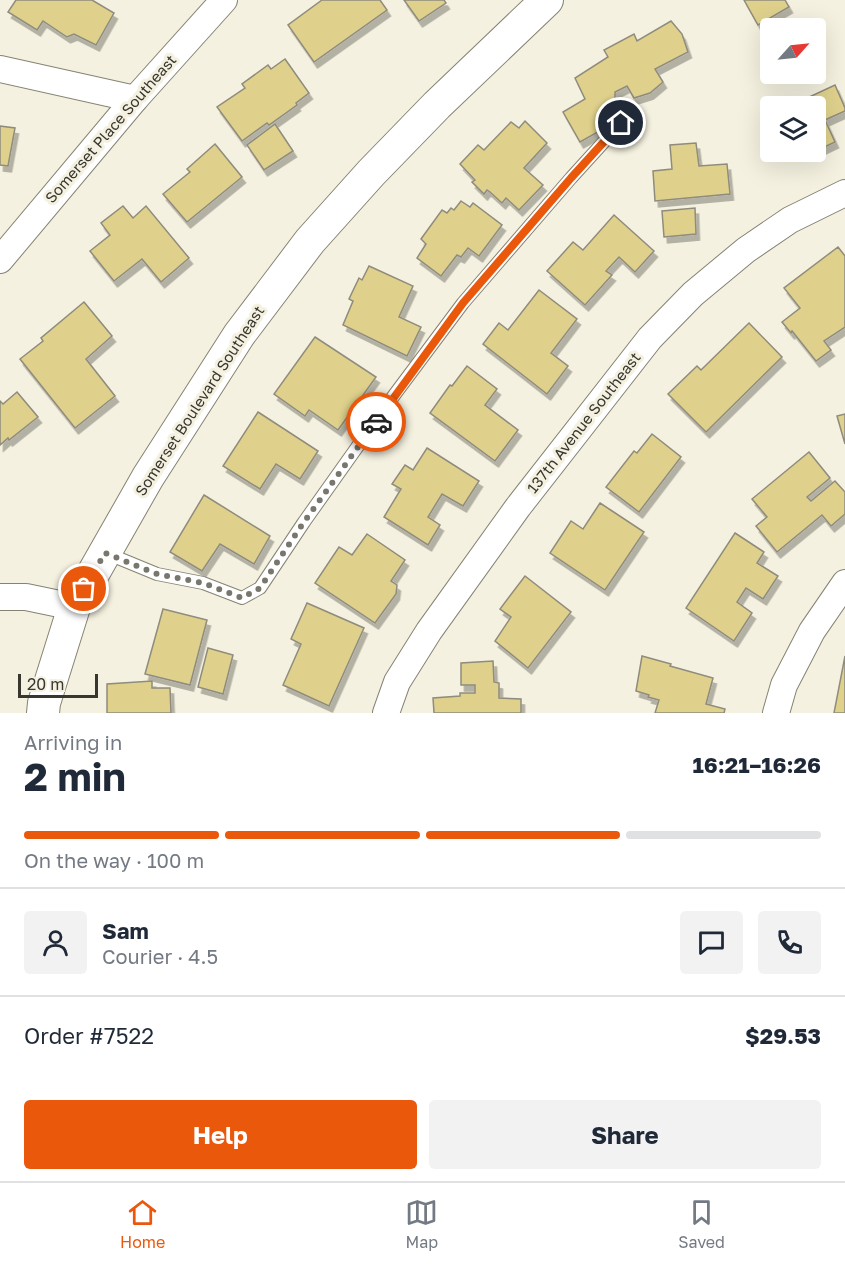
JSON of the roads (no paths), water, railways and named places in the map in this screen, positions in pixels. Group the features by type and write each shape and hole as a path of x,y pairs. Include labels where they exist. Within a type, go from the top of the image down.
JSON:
{"street":[{"name":"Somerset Place Southeast","path":"0,260 135,99 224,0"},
{"name":"Somerset Boulevard Southeast","path":"43,713 44,703 74,607 148,477 239,335 310,241 372,173 437,105 547,0"},
{"path":"0,69 135,99"},
{"name":"137th Avenue Southeast","path":"386,713 397,682 429,631 518,507 650,338 693,294 746,250 790,220 845,193"},
{"path":"776,713 784,685 812,631 845,583"},
{"path":"0,597 26,597 74,607"}],"lane":[{"path":"105,553 157,574 203,583 242,598 260,588 338,474 463,303 621,123"}]}
